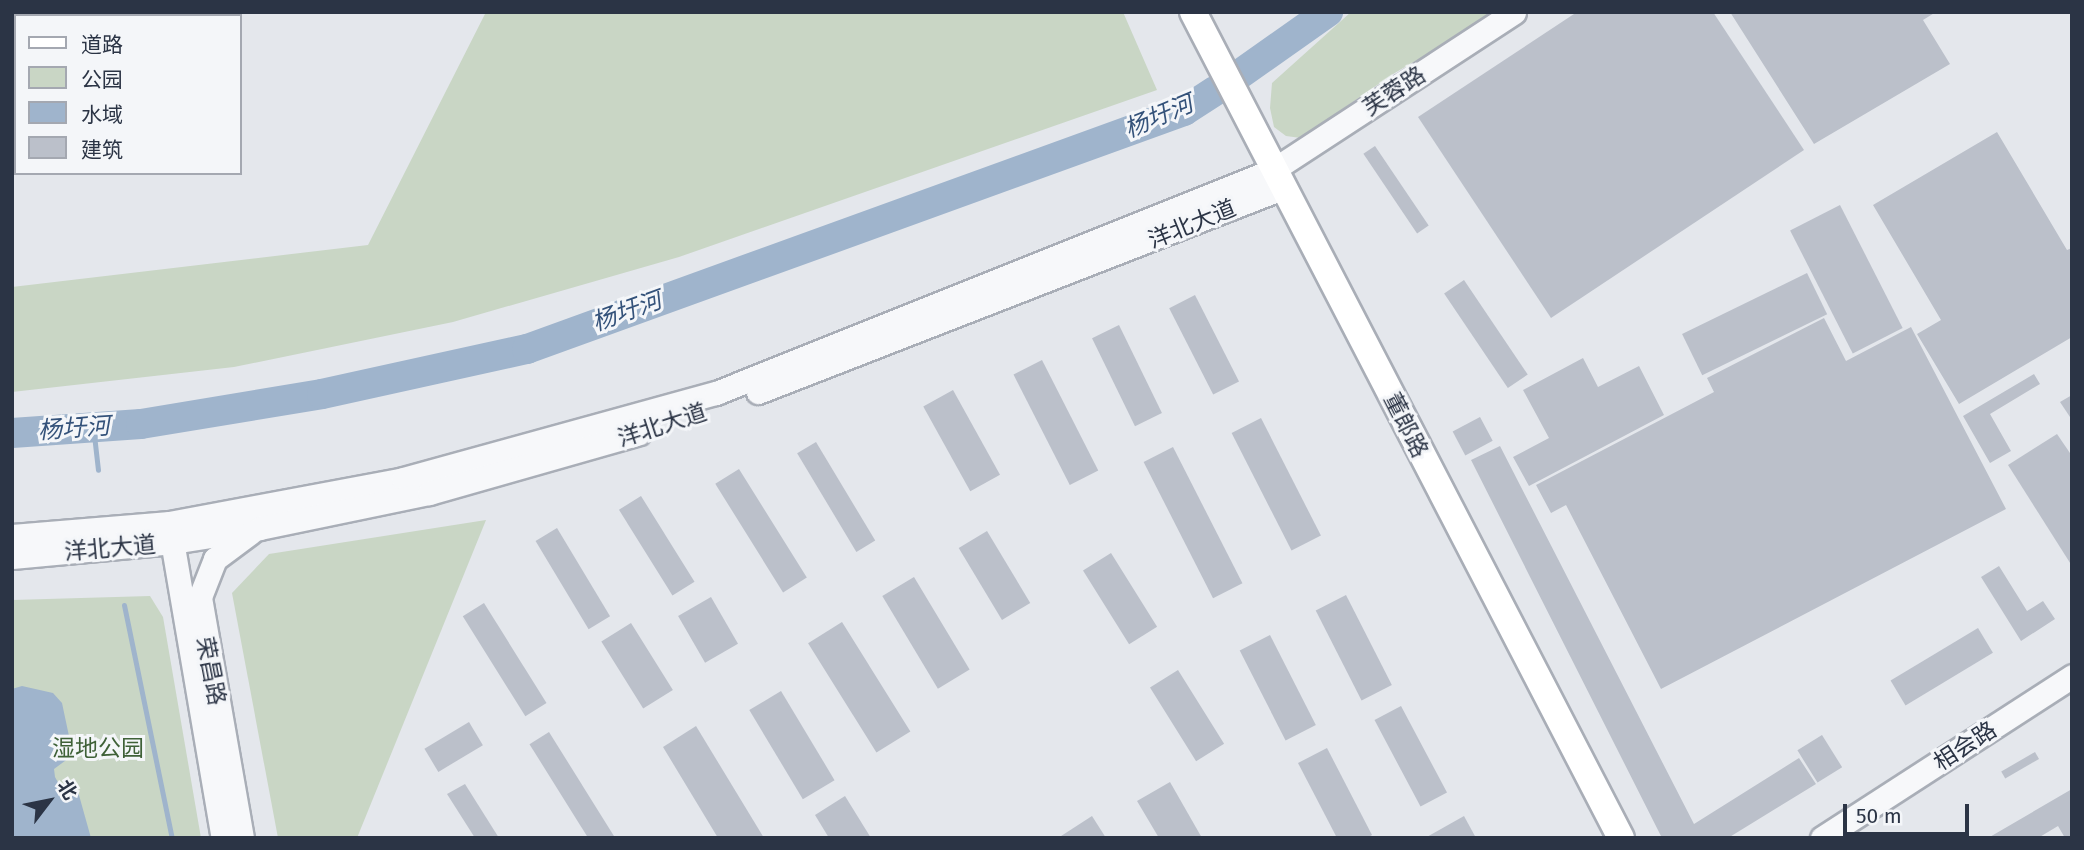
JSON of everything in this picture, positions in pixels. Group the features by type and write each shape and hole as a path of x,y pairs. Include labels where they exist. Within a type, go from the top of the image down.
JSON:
{"main road":[{"name":"董郎路","path":"1193,12 1621,838"}],"street":[{"name":"芙蓉路","path":"1278,179 1514,12"},
{"name":"洋北大道","path":"12,557 173,536 260,528 429,493 653,429 815,372 1278,179"},
{"name":"洋北大道","path":"12,536 173,536 461,465 716,393 1278,179"},
{"path":"200,597 215,559 230,544 260,528"},
{"name":"荣昌路","path":"173,536 200,597 243,838"},
{"name":"荣昌路","path":"173,536 223,838"},
{"name":"相会路","path":"1822,838 2072,676"}],"green space":[{"path":"486,12 1123,12 1157,90 679,257 453,322 234,367 12,392 12,287 368,245"},
{"path":"1351,12 1500,12 1393,74 1301,138 1286,136 1274,127 1270,108 1272,83"},
{"path":"486,520 357,838 278,838 232,593 269,554"},
{"name":"湿地公园","path":"150,596 163,617 201,838 12,838 12,600"}],"water":[{"path":"22,686 53,693 62,703 73,755 54,769 55,777 60,786 77,788 91,838 12,838 12,689"}],"building":[{"path":"1577,12 1713,12 1804,150 1551,318 1418,117"},
{"path":"1730,12 1936,12 1923,20 1950,64 1814,144"},
{"path":"1997,132 2067,250 2072,248 2072,337 1959,404 1917,334 1941,320 1873,205"},
{"path":"1375,146 1429,226 1417,233 1363,154"},
{"path":"1840,205 1903,328 1853,353 1790,230"},
{"path":"1807,273 1827,314 1702,375 1682,334"},
{"path":"1464,280 1528,375 1508,388 1444,293"},
{"path":"1195,295 1239,381 1213,395 1169,308"},
{"path":"1824,318 1846,361 1911,327 2006,509 1661,689 1566,505 1551,513 1536,485 1714,392 1707,378"},
{"path":"1119,325 1162,413 1135,426 1092,338"},
{"path":"1583,358 1598,387 1639,366 1664,415 1529,486 1513,457 1549,438 1523,390"},
{"path":"1042,360 1098,470 1070,485 1013,375"},
{"path":"2034,374 2040,384 1990,414 2011,451 1990,463 1963,416"},
{"path":"953,390 1000,475 970,491 923,406"},
{"path":"2072,395 2072,420 2060,402"},
{"path":"1480,417 1493,441 1465,455 1453,432"},
{"path":"1261,418 1321,536 1292,551 1232,433"},
{"path":"2057,434 2072,456 2072,566 2008,465"},
{"path":"816,442 875,541 856,552 797,453"},
{"path":"1500,446 1694,824 1799,758 1816,784 1728,838 1662,838 1471,460"},
{"path":"1173,447 1242,583 1213,598 1144,462"},
{"path":"739,469 807,578 783,592 715,484"},
{"path":"641,496 695,582 672,595 619,510"},
{"path":"557,528 610,616 589,629 536,541"},
{"path":"987,531 1030,603 1002,620 959,548"},
{"path":"1111,553 1157,627 1129,644 1083,570"},
{"path":"1999,566 2027,611 2043,601 2055,619 2021,641 1981,577"},
{"path":"914,577 970,670 938,689 882,596"},
{"path":"1346,595 1392,685 1362,700 1316,610"},
{"path":"711,597 738,644 705,663 678,616"},
{"path":"484,603 547,703 525,716 463,616"},
{"path":"842,622 910,731 876,753 808,643"},
{"path":"631,623 673,690 643,709 601,642"},
{"path":"1978,628 1993,653 1906,705 1891,681"},
{"path":"1270,635 1316,725 1286,740 1240,650"},
{"path":"1178,670 1224,744 1196,761 1150,687"},
{"path":"781,691 835,780 803,799 749,710"},
{"path":"1401,706 1447,793 1421,807 1375,720"},
{"path":"469,722 483,745 438,772 424,749"},
{"path":"696,726 764,838 718,838 663,747"},
{"path":"549,732 615,837 588,838 529,744"},
{"path":"1822,735 1842,767 1818,783 1797,750"},
{"path":"1327,748 1372,835 1367,838 1337,838 1298,763"},
{"path":"2035,752 2039,759 2005,778 2001,772"},
{"path":"1170,782 1202,838 1159,838 1137,801"},
{"path":"465,784 499,838 475,838 447,794"},
{"path":"2072,789 2072,838 2065,838 2058,826 2038,838 1988,838"},
{"path":"845,796 871,838 829,838 815,815"},
{"path":"1092,816 1106,838 1058,838"},
{"path":"1464,816 1476,838 1425,838"}],"waterway":[{"path":"1240,74 1328,12"},
{"name":"杨圩河","path":"12,433 141,424 322,394 527,349 1184,111 1215,91"},
{"path":"93,426 98,470"},
{"path":"124,605 172,838"}]}
